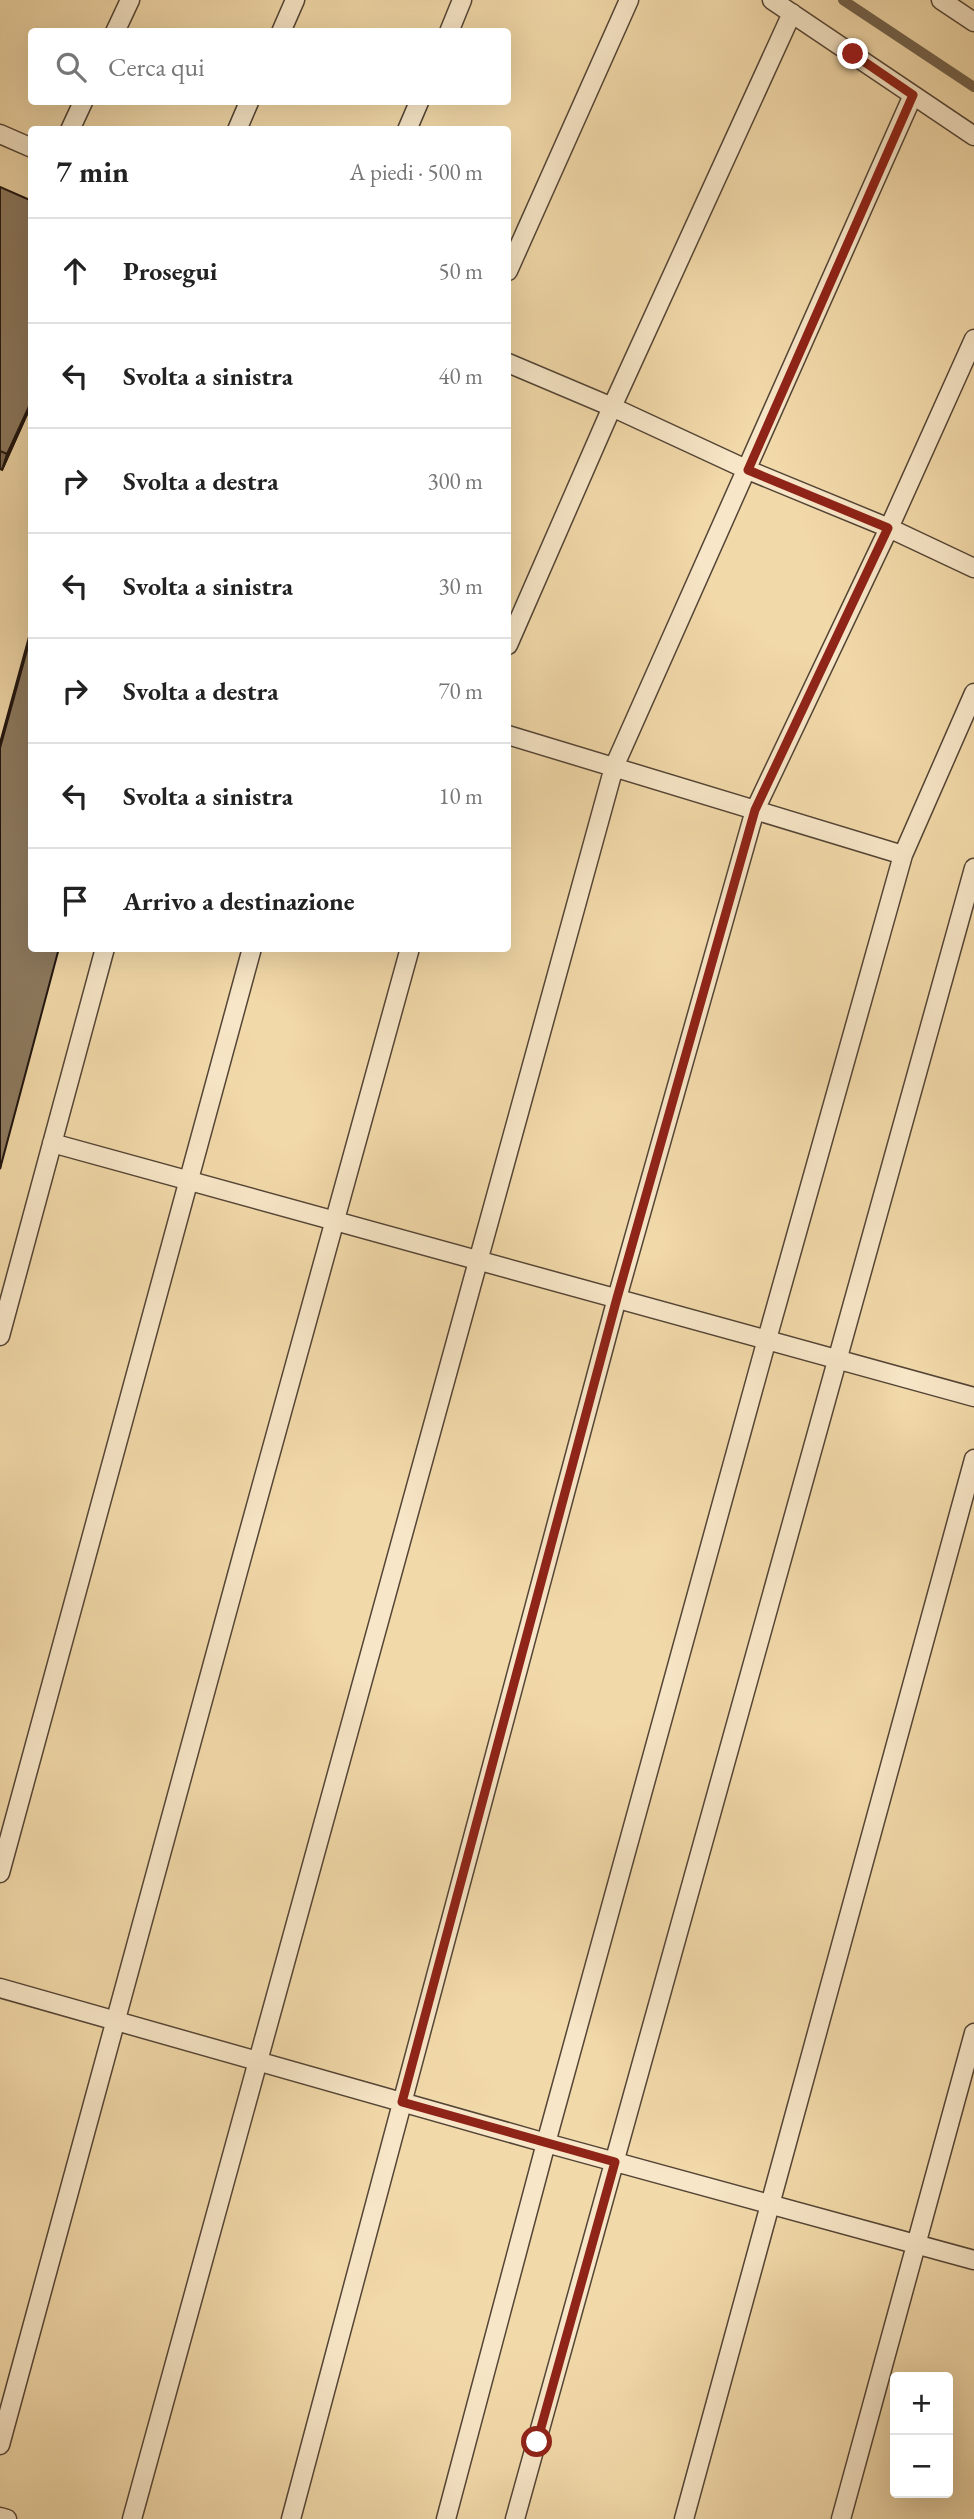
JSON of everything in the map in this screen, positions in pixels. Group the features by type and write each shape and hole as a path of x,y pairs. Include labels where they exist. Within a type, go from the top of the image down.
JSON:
{"lane":[{"path":"117,28 130,0"},
{"path":"283,28 295,0"},
{"path":"451,28 462,0"},
{"path":"511,264 629,0"},
{"path":"772,0 974,136"},
{"path":"941,0 974,22"},
{"path":"511,638 611,407 792,13"},
{"path":"132,2519 614,767 913,95"},
{"path":"72,126 82,105"},
{"path":"239,126 248,105"},
{"path":"409,126 418,105"},
{"path":"0,134 28,146"},
{"path":"291,2519 617,1298 755,810 974,340"},
{"path":"511,364 974,568"},
{"path":"446,2519 766,1339 903,855 974,693"},
{"path":"511,736 903,855"},
{"path":"516,2519 607,2160 838,1359 974,870"},
{"path":"0,1336 104,952"},
{"path":"0,1873 251,952"},
{"path":"0,2445 118,2022 332,1220 409,952"},
{"path":"52,1143 974,1396"},
{"path":"684,2519 974,1459"},
{"path":"0,1989 974,2260"},
{"path":"841,2519 974,2033"},
{"path":"0,2517 7,2519"}],"building":[{"path":"0,187 28,199 28,409 7,454 0,451"},
{"path":"28,646 28,952 58,952 0,1169 0,748"}],"waterway":[{"path":"843,0 974,87"}],"route":[{"path":"537,2442 615,2162 402,2102 617,1298 755,810 888,528 748,470 913,95 853,54"}]}
